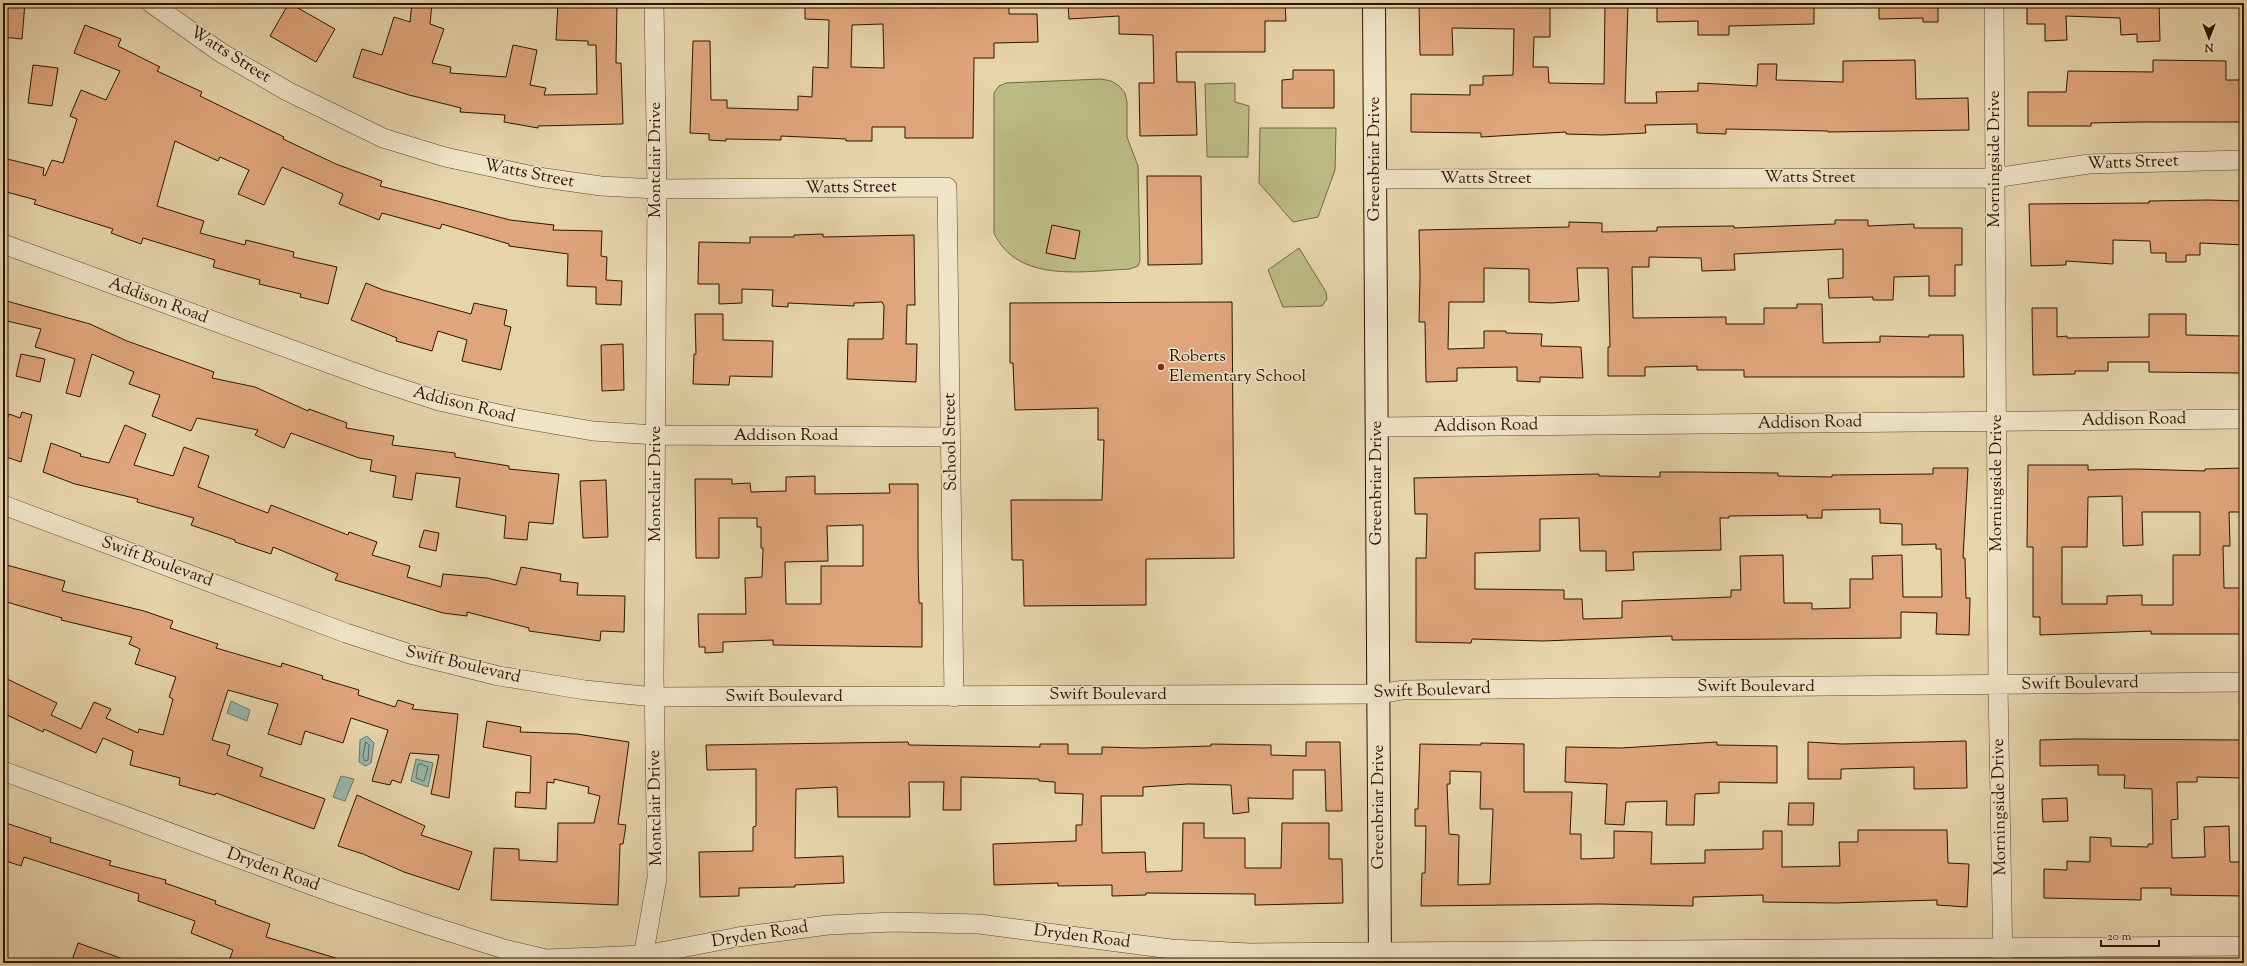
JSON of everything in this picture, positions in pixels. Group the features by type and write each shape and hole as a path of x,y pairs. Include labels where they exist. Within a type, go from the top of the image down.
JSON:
{"main road":[{"name":"Greenbriar Drive","path":"1374,3 1380,957"}],"street":[{"name":"Watts Street","path":"151,3 220,52 287,91 383,138 445,157 538,177 601,186 656,189 947,187"},
{"name":"Montclair Drive","path":"644,959 657,878 654,697 656,189 654,3"},
{"name":"Morningside Drive","path":"1994,3 1998,685 2002,956"},
{"name":"Watts Street","path":"1375,179 1994,178 2089,164 2244,160"},
{"name":"School Street","path":"947,187 954,697"},
{"name":"Addison Road","path":"3,244 372,379 439,401 517,418 593,430 656,435 950,437"},
{"name":"Addison Road","path":"1377,427 2244,419"},
{"name":"Swift Boulevard","path":"3,505 346,633 410,654 499,676 585,690 654,697 954,697 1379,694 1403,690 2244,682"},
{"name":"Dryden Road","path":"3,771 340,895 436,928 550,961 644,959 738,937 821,926 893,922 979,924 1171,949 1380,957 2002,956 2244,946"}],"shaded area":[{"path":"1101,79 1111,81 1119,86 1125,93 1127,102 1127,137 1138,166 1140,260 1138,266 1130,269 1073,272 1054,271 1035,267 1019,260 1005,249 994,233 994,93 999,86 1006,83"},
{"path":"1235,83 1235,102 1249,106 1248,157 1207,157 1205,84"},
{"path":"1260,128 1336,128 1335,170 1318,217 1293,222 1259,183"},
{"path":"1299,248 1326,292 1327,299 1322,306 1283,307 1268,270"}],"water":[{"path":"231,701 250,710 247,721 227,713"},
{"path":"367,736 374,743 371,763 365,766 359,762 360,740"},
{"path":"416,759 433,763 428,787 411,781"},
{"path":"341,776 354,779 345,801 333,797"}],"building":[{"path":"3,3 25,3 22,39 3,37"},
{"path":"289,3 335,29 316,62 270,36"},
{"path":"412,3 432,3 430,24 444,29 432,63 451,67 450,73 506,77 513,45 537,50 530,85 546,88 544,95 597,94 596,45 588,45 588,41 556,40 558,3 617,3 616,63 621,63 623,124 538,126 538,128 504,122 505,115 460,112 461,108 409,95 353,77 362,49 382,55 394,17 410,22"},
{"path":"805,3 1009,3 1009,14 1037,14 1038,42 994,43 994,58 974,58 973,138 905,138 905,127 872,127 872,141 846,141 846,139 781,136 781,140 726,139 726,141 709,140 709,134 690,133 693,41 710,41 711,100 727,100 727,108 798,110 798,96 812,97 813,67 828,68 829,20 805,19","holes":["883,24 884,68 851,67 852,25"]},
{"path":"1068,3 1285,3 1286,21 1265,21 1265,52 1176,52 1177,82 1195,82 1197,135 1140,136 1139,83 1154,83 1153,35 1119,34 1119,16 1069,19"},
{"path":"1419,3 1550,3 1550,37 1534,37 1533,67 1548,67 1549,83 1604,84 1605,3 1628,3 1625,103 1657,103 1656,92 1698,91 1698,83 1757,86 1758,64 1777,64 1776,80 1843,82 1843,61 1915,60 1916,99 1968,98 1969,130 1828,132 1726,129 1726,134 1697,133 1697,124 1645,125 1646,133 1602,135 1566,134 1566,132 1481,137 1481,133 1411,132 1411,94 1470,95 1470,85 1483,85 1483,76 1513,75 1514,29 1452,28 1453,55 1420,55"},
{"path":"1657,3 1814,3 1814,24 1729,26 1729,35 1698,35 1698,21 1657,22"},
{"path":"1879,3 1938,3 1938,22 1923,22 1923,18 1879,19"},
{"path":"2027,3 2159,3 2160,41 2137,42 2137,34 2121,35 2120,18 2066,16 2067,40 2045,41 2045,24 2027,24"},
{"path":"85,25 121,39 118,46 160,67 157,71 202,92 200,96 284,137 283,139 336,164 382,181 380,186 510,220 554,225 553,230 602,231 601,256 607,257 606,280 622,281 621,305 596,304 596,287 567,286 568,254 509,246 509,244 442,224 440,229 382,213 379,220 339,204 343,194 282,167 264,205 238,194 249,170 220,157 218,161 175,141 157,206 204,221 200,233 245,245 246,240 294,252 293,257 337,267 328,304 300,297 301,294 259,284 260,280 213,267 215,260 143,238 141,244 111,233 113,229 34,204 36,200 3,191 3,158 44,168 43,175 45,176 52,160 63,163 77,119 70,116 81,90 106,100 120,71 74,53"},
{"path":"2153,60 2226,61 2226,80 2244,80 2244,122 2140,122 2091,123 2091,126 2028,126 2028,92 2066,92 2068,71 2153,72"},
{"path":"33,65 58,68 52,106 28,103"},
{"path":"1293,70 1334,70 1334,108 1282,108 1282,80 1293,79"},
{"path":"1147,176 1201,176 1202,264 1148,265"},
{"path":"2149,201 2244,201 2244,245 2200,243 2200,255 2186,255 2186,262 2166,262 2166,253 2151,253 2150,241 2113,240 2113,264 2066,261 2066,265 2031,266 2029,204 2149,203"},
{"path":"1835,220 1868,220 1868,226 1914,224 1914,228 1962,228 1962,265 1955,265 1955,296 1929,296 1929,276 1894,277 1893,300 1873,300 1873,297 1829,298 1828,279 1843,278 1843,249 1734,254 1735,270 1702,271 1701,258 1649,257 1649,267 1632,267 1633,318 1726,317 1726,324 1764,324 1764,308 1797,308 1797,304 1822,304 1823,343 1880,342 1880,336 1929,337 1929,335 1963,335 1964,377 1744,377 1744,370 1697,370 1697,366 1645,367 1645,376 1608,376 1608,347 1610,347 1608,268 1577,268 1579,301 1551,303 1529,302 1529,269 1484,268 1484,302 1449,302 1448,349 1484,348 1484,331 1542,334 1541,346 1581,347 1583,378 1540,377 1540,382 1517,381 1517,367 1457,368 1457,381 1426,382 1425,322 1419,322 1419,230 1569,227 1569,222 1602,223 1602,232 1657,231 1657,227 1734,226 1734,228 1835,224"},
{"path":"1052,225 1080,231 1075,259 1046,253"},
{"path":"823,234 823,237 914,235 915,305 907,305 906,344 917,344 916,382 847,379 848,339 883,339 884,306 882,302 854,303 854,306 788,303 788,307 772,306 773,290 742,289 742,303 719,304 719,284 698,284 699,242 750,243 750,237 794,237 794,235"},
{"path":"366,283 383,290 471,314 474,303 507,310 504,325 511,327 501,370 462,361 467,340 438,331 432,351 396,341 397,338 351,320"},
{"path":"3,300 90,324 127,341 214,372 212,378 255,387 308,411 309,409 347,423 346,428 394,436 392,445 455,453 455,457 509,466 509,469 559,474 553,524 529,522 527,540 504,538 506,516 456,507 460,478 416,473 412,500 393,497 396,476 370,471 372,460 359,458 291,433 284,448 255,435 258,430 197,418 191,431 152,416 160,395 129,384 134,372 92,354 80,397 66,393 75,359 35,347 41,329 3,320"},
{"path":"1232,302 1234,558 1146,559 1146,605 1024,606 1023,560 1012,560 1011,500 1102,500 1104,440 1098,440 1098,408 1015,410 1013,363 1010,363 1010,303"},
{"path":"2032,308 2057,308 2057,337 2067,336 2067,338 2149,337 2149,314 2186,314 2186,335 2242,336 2242,373 2149,372 2149,362 2108,362 2108,371 2075,371 2075,374 2033,375"},
{"path":"695,314 723,314 723,340 773,341 772,377 730,376 729,385 693,384 694,354 696,354"},
{"path":"623,344 624,390 602,391 601,345"},
{"path":"21,354 45,359 40,382 16,376"},
{"path":"22,412 32,415 21,462 6,457 8,451 3,450 3,430 9,414 20,418"},
{"path":"125,425 146,434 134,465 173,476 184,447 209,456 198,487 268,513 271,505 348,535 349,532 377,542 372,555 410,566 407,577 441,587 443,574 487,578 516,585 521,567 561,574 560,581 578,583 577,595 625,596 624,632 601,631 600,641 529,631 529,628 467,612 467,616 443,613 335,580 338,574 273,547 271,554 235,542 235,540 191,525 194,518 137,502 138,499 75,484 43,472 51,443 81,454 80,456 109,463"},
{"path":"2028,465 2088,465 2088,470 2136,469 2205,471 2205,469 2244,468 2244,512 2229,512 2230,546 2223,546 2224,588 2244,588 2244,634 2151,634 2151,631 2040,635 2040,617 2033,617 2033,547 2027,547","holes":["2122,496 2123,546 2143,545 2142,512 2200,512 2200,555 2173,555 2173,605 2142,605 2142,595 2107,596 2107,604 2062,604 2062,547 2087,547 2088,497"]},
{"path":"1933,468 1968,468 1963,558 1965,558 1966,598 1970,598 1969,635 1936,634 1937,613 1901,612 1901,638 1672,640 1672,636 1543,641 1472,639 1471,643 1416,642 1416,558 1426,558 1427,514 1415,514 1414,478 1599,474 1599,476 1660,477 1660,472 1778,473 1778,476 1832,477 1832,475 1933,474","holes":["1880,509 1880,523 1902,524 1902,545 1936,544 1936,549 1941,549 1942,597 1903,597 1902,555 1872,556 1873,579 1850,579 1850,608 1812,609 1812,603 1784,603 1783,555 1740,556 1741,590 1731,590 1731,597 1622,601 1622,618 1583,619 1582,599 1564,599 1564,590 1475,589 1475,553 1540,551 1540,519 1579,518 1580,551 1606,551 1606,571 1634,570 1633,552 1721,550 1720,518 1729,518 1729,516 1807,515 1807,518 1822,518 1822,510"]},
{"path":"815,476 815,494 890,493 889,484 918,484 919,603 922,603 922,647 773,645 773,640 723,642 723,652 705,653 705,647 699,647 698,614 746,614 745,578 762,577 763,548 761,548 761,527 757,527 757,518 719,518 719,558 696,558 695,479 732,479 732,484 750,483 751,492 786,491 786,477","holes":["863,525 863,566 821,566 821,604 786,604 785,562 828,561 827,526"]},
{"path":"606,480 608,537 583,538 580,481"},
{"path":"424,530 439,533 436,551 419,547"},
{"path":"3,564 65,581 62,591 144,611 173,621 170,628 218,644 216,648 281,667 282,663 323,676 322,679 359,690 358,695 395,707 398,700 414,705 412,709 458,714 449,798 431,794 439,755 410,753 401,783 392,780 390,785 372,781 388,730 351,718 343,743 305,731 301,745 268,734 278,704 228,690 212,740 230,745 227,755 263,768 260,776 325,799 314,829 216,793 215,795 179,785 180,778 130,765 133,751 103,738 96,753 44,729 43,732 3,713 3,677 57,703 51,715 81,729 94,702 111,709 106,718 138,733 139,729 163,735 173,699 169,697 176,677 135,664 140,649 129,644 132,637 61,620 62,618 3,601"},
{"path":"487,721 521,727 520,732 577,734 629,742 618,824 626,825 623,844 620,844 618,905 491,900 494,848 519,849 519,860 557,862 558,823 594,823 600,796 588,793 589,787 554,779 554,783 547,782 546,809 515,807 516,792 530,793 531,756 483,747"},
{"path":"2040,740 2244,740 2244,778 2197,777 2197,782 2177,782 2178,819 2171,820 2172,858 2205,857 2204,827 2229,826 2230,862 2244,862 2244,896 2171,895 2171,888 2141,888 2141,900 2044,898 2044,869 2067,870 2067,861 2090,862 2090,837 2111,838 2111,846 2148,847 2148,844 2153,844 2152,789 2124,788 2125,775 2098,775 2098,765 2040,766"},
{"path":"1966,741 1967,788 1914,789 1914,767 1841,769 1841,779 1808,779 1808,742 1842,744"},
{"path":"908,742 909,745 1040,747 1040,744 1068,744 1068,754 1102,754 1102,747 1143,748 1211,746 1211,744 1271,745 1271,755 1306,756 1306,742 1340,742 1342,811 1326,811 1325,770 1293,770 1293,799 1248,798 1249,812 1233,814 1231,785 1188,784 1143,787 1143,796 1101,796 1102,853 1145,852 1146,872 1182,871 1183,823 1204,823 1204,838 1245,838 1245,868 1281,868 1282,823 1329,823 1329,859 1342,859 1343,903 1255,905 1255,894 1146,893 1146,895 1112,896 1112,885 1058,886 1058,883 994,885 993,844 1076,841 1076,825 1082,825 1083,794 1055,793 1055,782 1039,781 1039,779 961,777 961,810 943,810 944,782 909,782 910,817 838,817 837,787 796,789 795,858 843,856 844,883 795,885 795,887 739,888 739,896 700,897 699,852 753,851 753,827 756,826 756,769 707,770 706,745"},
{"path":"1717,742 1717,745 1777,746 1777,783 1719,782 1719,793 1695,794 1694,825 1666,825 1667,801 1626,802 1624,825 1605,824 1607,784 1565,782 1566,747 1621,748"},
{"path":"1481,743 1524,744 1524,792 1572,792 1570,834 1581,834 1581,859 1614,858 1614,831 1652,832 1651,864 1705,863 1705,850 1763,849 1763,831 1782,831 1782,867 1840,866 1839,842 1858,842 1858,830 1947,830 1948,863 1969,864 1967,907 1937,905 1937,900 1835,903 1763,902 1763,895 1693,897 1693,906 1600,904 1421,906 1422,873 1425,873 1426,826 1415,826 1415,809 1418,809 1420,744 1481,745","holes":["1450,771 1481,772 1480,809 1493,809 1490,884 1458,885 1459,835 1449,834 1447,784 1450,784"]},
{"path":"357,795 425,826 421,835 472,852 459,890 404,872 363,854 338,846"},
{"path":"2067,798 2068,821 2043,822 2042,799"},
{"path":"1789,803 1814,803 1813,825 1788,825"},
{"path":"3,822 51,838 50,842 111,861 109,865 166,880 165,883 216,901 215,904 270,924 266,937 339,959 339,963 228,963 233,950 191,933 195,921 138,901 139,894 24,857 21,866 3,860"},
{"path":"78,943 129,961 129,963 71,963"}],"place":[{"name":"Roberts Elementary School","path":"1161,367"}]}
